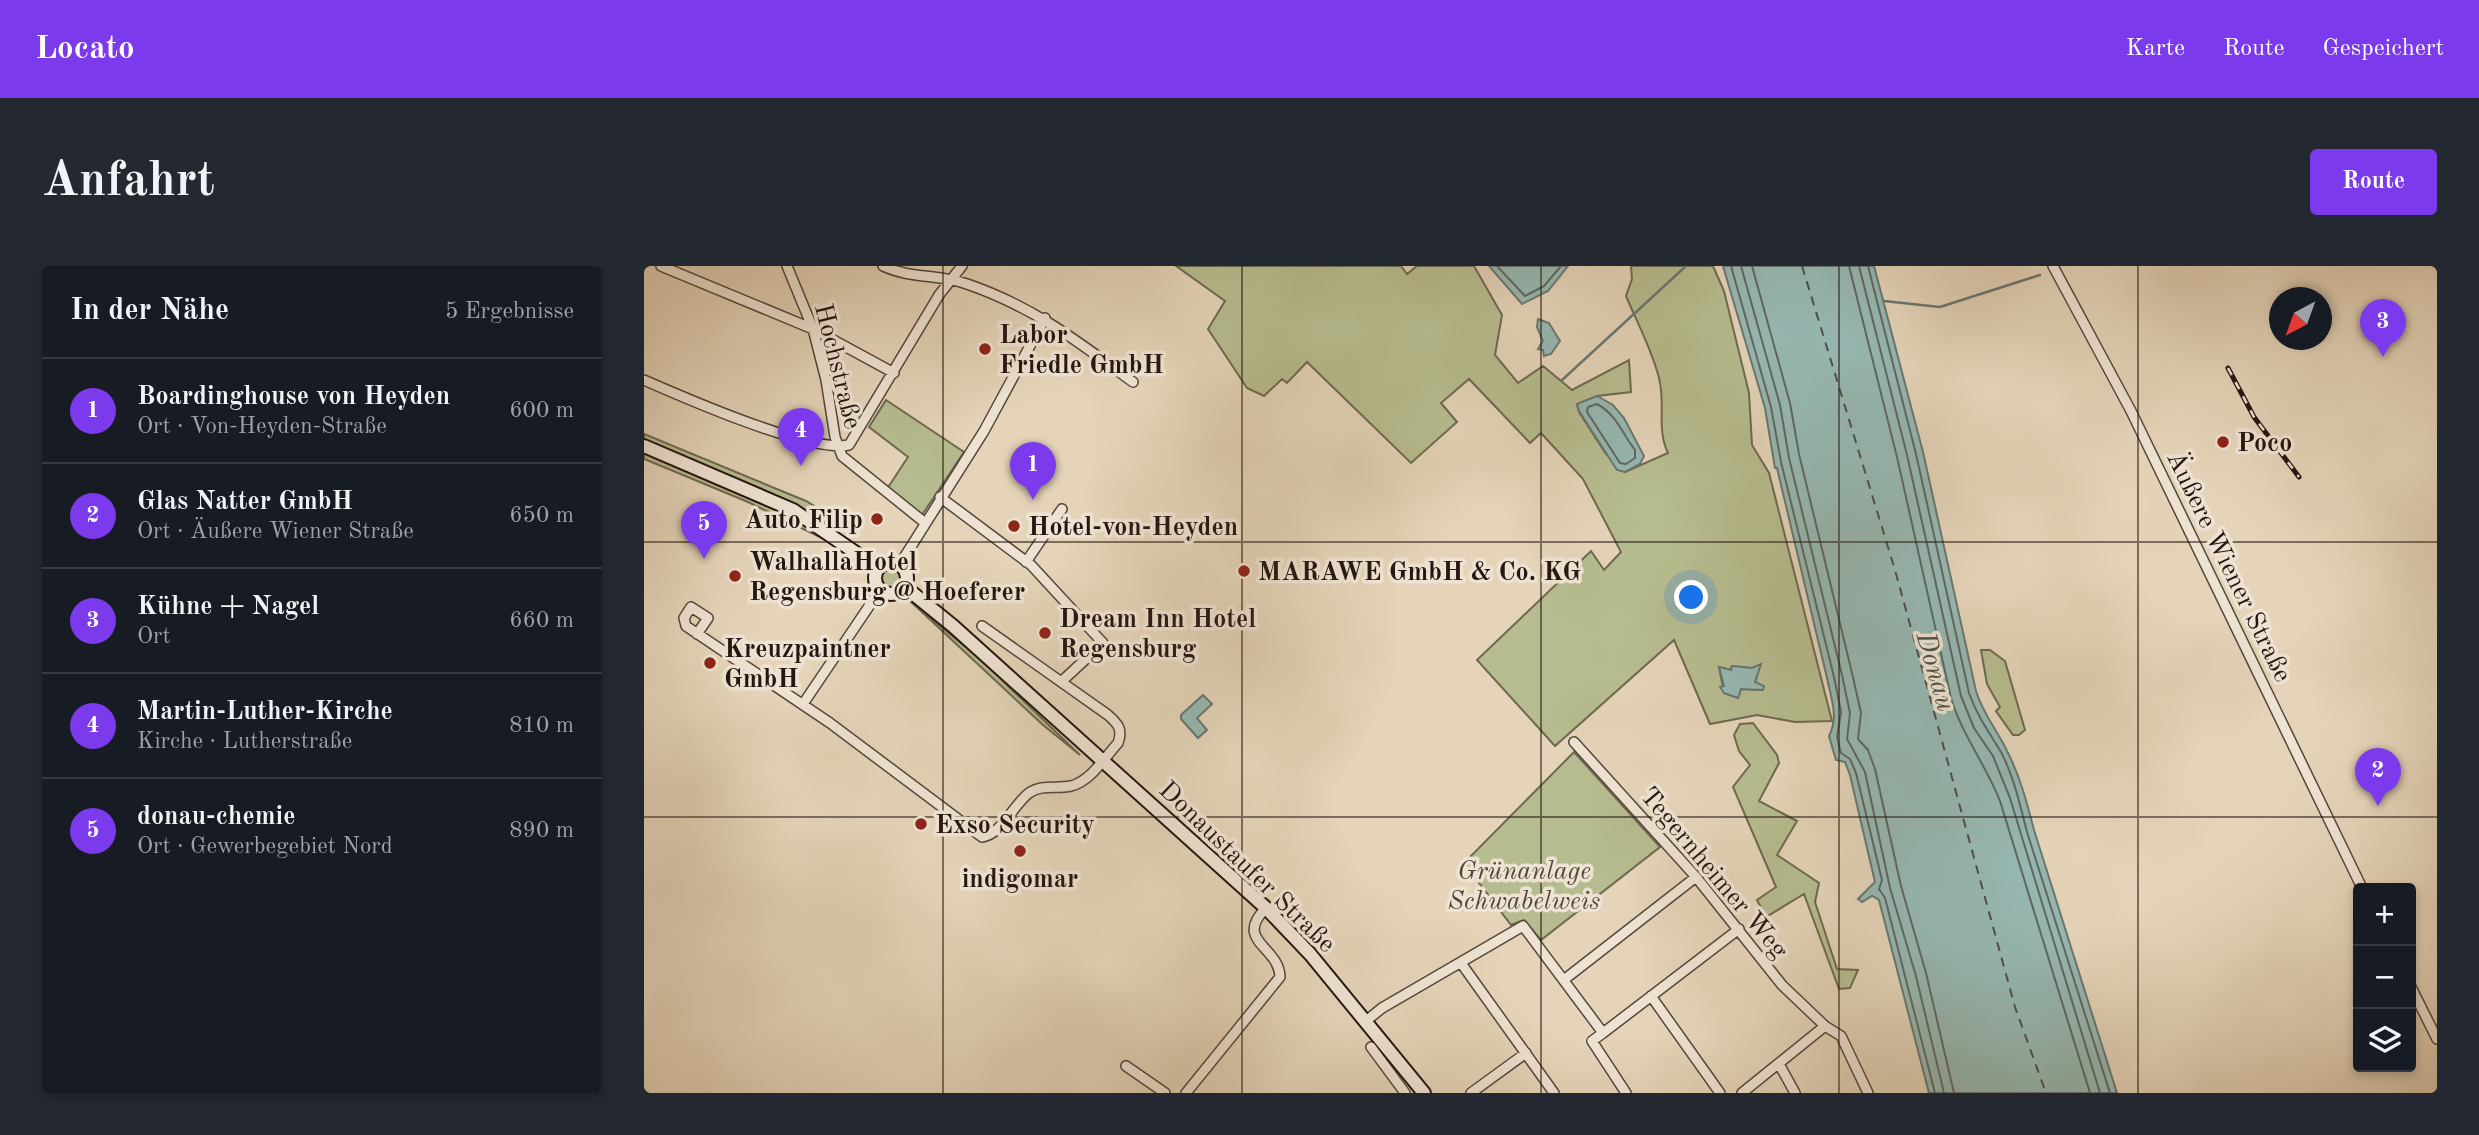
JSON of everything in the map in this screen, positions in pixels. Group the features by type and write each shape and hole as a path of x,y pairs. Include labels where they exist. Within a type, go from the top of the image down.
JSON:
{"main road":[{"path":"644,446 793,510 878,568"},
{"path":"891,561 900,564 907,572 905,587 890,594 880,590 875,582 878,568 891,561"},
{"name":"Donaustaufer Straße","path":"905,587 953,626 1266,908 1366,1021 1424,1093"}],"street":[{"path":"661,266 813,329 894,373"},
{"name":"Hochstraße","path":"787,266 813,329 826,380 837,447 842,456 924,522"},
{"path":"884,266 909,276 950,280 999,295 1045,318 1133,382"},
{"name":"Äußere Wiener Straße","path":"2053,266 2131,411 2360,883"},
{"path":"644,380 726,414 837,447 849,444 959,267"},
{"path":"900,564 924,522 984,431 1045,318"},
{"path":"940,497 1026,562 1103,643 1065,685"},
{"path":"1026,562 1062,509"},
{"path":"803,704 880,590"},
{"path":"697,634 803,704 982,837 992,834 1027,794 1044,787 1074,785 1086,779 1118,743 1120,729 1108,715 982,626"},
{"name":"Tegernheimer Weg","path":"1574,742 1696,877 1782,985 1825,1026 1841,1035 1868,1093"},
{"path":"1565,979 1696,877"},
{"path":"1186,1093 1280,977 1277,963 1254,935 1255,921 1266,908"},
{"path":"1366,1021 1382,1008 1523,926 1603,1033"},
{"path":"1626,1093 1592,1041 1739,929"},
{"path":"1461,963 1555,1093"},
{"path":"1651,996 1720,1093"},
{"path":"2416,997 2437,1039"},
{"path":"1742,1093 1825,1026"},
{"path":"1371,1047 1405,1093"},
{"path":"1471,1093 1526,1054"},
{"path":"1779,1064 1795,1093"},
{"path":"1126,1066 1165,1093"}],"green space":[{"path":"1176,266 1401,266 1407,274 1417,266 1474,266 1502,315 1495,355 1518,383 1543,366 1572,390 1629,360 1631,392 1597,396 1577,404 1579,412 1606,454 1625,472 1668,453 1664,444 1659,378 1626,296 1632,279 1631,266 1713,266 1724,291 1749,393 1752,445 1769,473 1832,721 1795,722 1757,715 1710,724 1674,640 1555,746 1477,660 1591,551 1604,570 1621,552 1583,479 1541,433 1530,443 1469,379 1441,403 1457,422 1411,463 1307,362 1287,383 1282,379 1264,396 1247,388 1208,329 1225,301","holes":["1760,665 1755,683 1760,690 1741,689 1738,698 1724,693 1719,667 1731,670 1732,666 1752,668"]},
{"path":"886,400 964,452 922,515 887,489 908,457 869,427"},
{"path":"644,434 806,501 839,521 839,528 665,450 644,439"},
{"path":"644,452 790,515 828,541 748,502 644,459"},
{"path":"889,567 897,570 900,578 897,586 889,589 881,586 878,578 881,570"},
{"path":"909,600 981,660 1080,755 1043,725"},
{"path":"1981,650 1990,650 2005,661 2025,730 2019,735 2013,735 1996,711 2000,707 1987,684"},
{"path":"1753,723 1777,755 1779,763 1759,801 1797,821 1777,855 1819,883 1815,902 1837,969 1858,970 1850,988 1839,989 1804,894 1766,917 1757,900 1776,887 1733,787 1750,765 1739,751 1734,735 1740,724"},
{"name":"Grünanlage Schwabelweis","path":"1574,752 1660,847 1541,940 1524,920 1511,925 1464,863"}],"water":[{"path":"1489,266 1568,266 1548,291 1522,304"},
{"name":"Donau","path":"1723,266 1874,266 1923,452 1976,691 2019,780 2117,1093 1929,1093 1879,900 1872,896 1862,902 1858,899 1875,882 1850,775 1845,762 1836,760 1829,736 1834,715 1830,693 1775,468 1765,408"},
{"path":"1538,319 1549,323 1560,341 1551,354 1544,356 1543,350 1538,349 1543,341 1537,327"},
{"path":"1597,396 1613,405 1624,418 1644,456 1640,464 1625,472 1617,470 1579,411 1577,404"},
{"path":"1761,664 1755,682 1764,686 1763,690 1741,689 1738,698 1724,693 1720,687 1724,686 1719,667 1731,670 1732,666 1752,668"},
{"path":"1203,695 1212,704 1197,718 1207,730 1198,738 1181,719 1181,715"}],"waterway":[{"path":"1561,381 1686,266"},
{"path":"1884,301 1940,307 2040,275"}],"ferry route":[{"path":"1802,266 1895,570 2015,1007 2046,1093"}],"railway":[{"path":"2228,368 2254,417 2299,477"}],"place":[{"name":"Labor Friedle GmbH","path":"985,349"},
{"name":"Kühne + Nagel","path":"2383,357"},
{"name":"Poco","path":"2223,442"},
{"name":"Martin-Luther-Kirche","path":"801,466"},
{"name":"Boardinghouse von Heyden","path":"1033,500"},
{"name":"Auto Filip","path":"877,519"},
{"name":"Hotel-von-Heyden","path":"1014,526"},
{"name":"donau-chemie","path":"704,559"},
{"name":"MARAWE GmbH & Co. KG","path":"1244,571"},
{"name":"WalhallaHotel Regensburg @ Hoeferer","path":"735,576"},
{"name":"Dream Inn Hotel Regensburg","path":"1045,633"},
{"name":"Kreuzpaintner GmbH","path":"710,663"},
{"name":"Glas Natter GmbH","path":"2378,806"},
{"name":"Exso Security","path":"921,824"},
{"name":"indigomar","path":"1020,851"}]}
